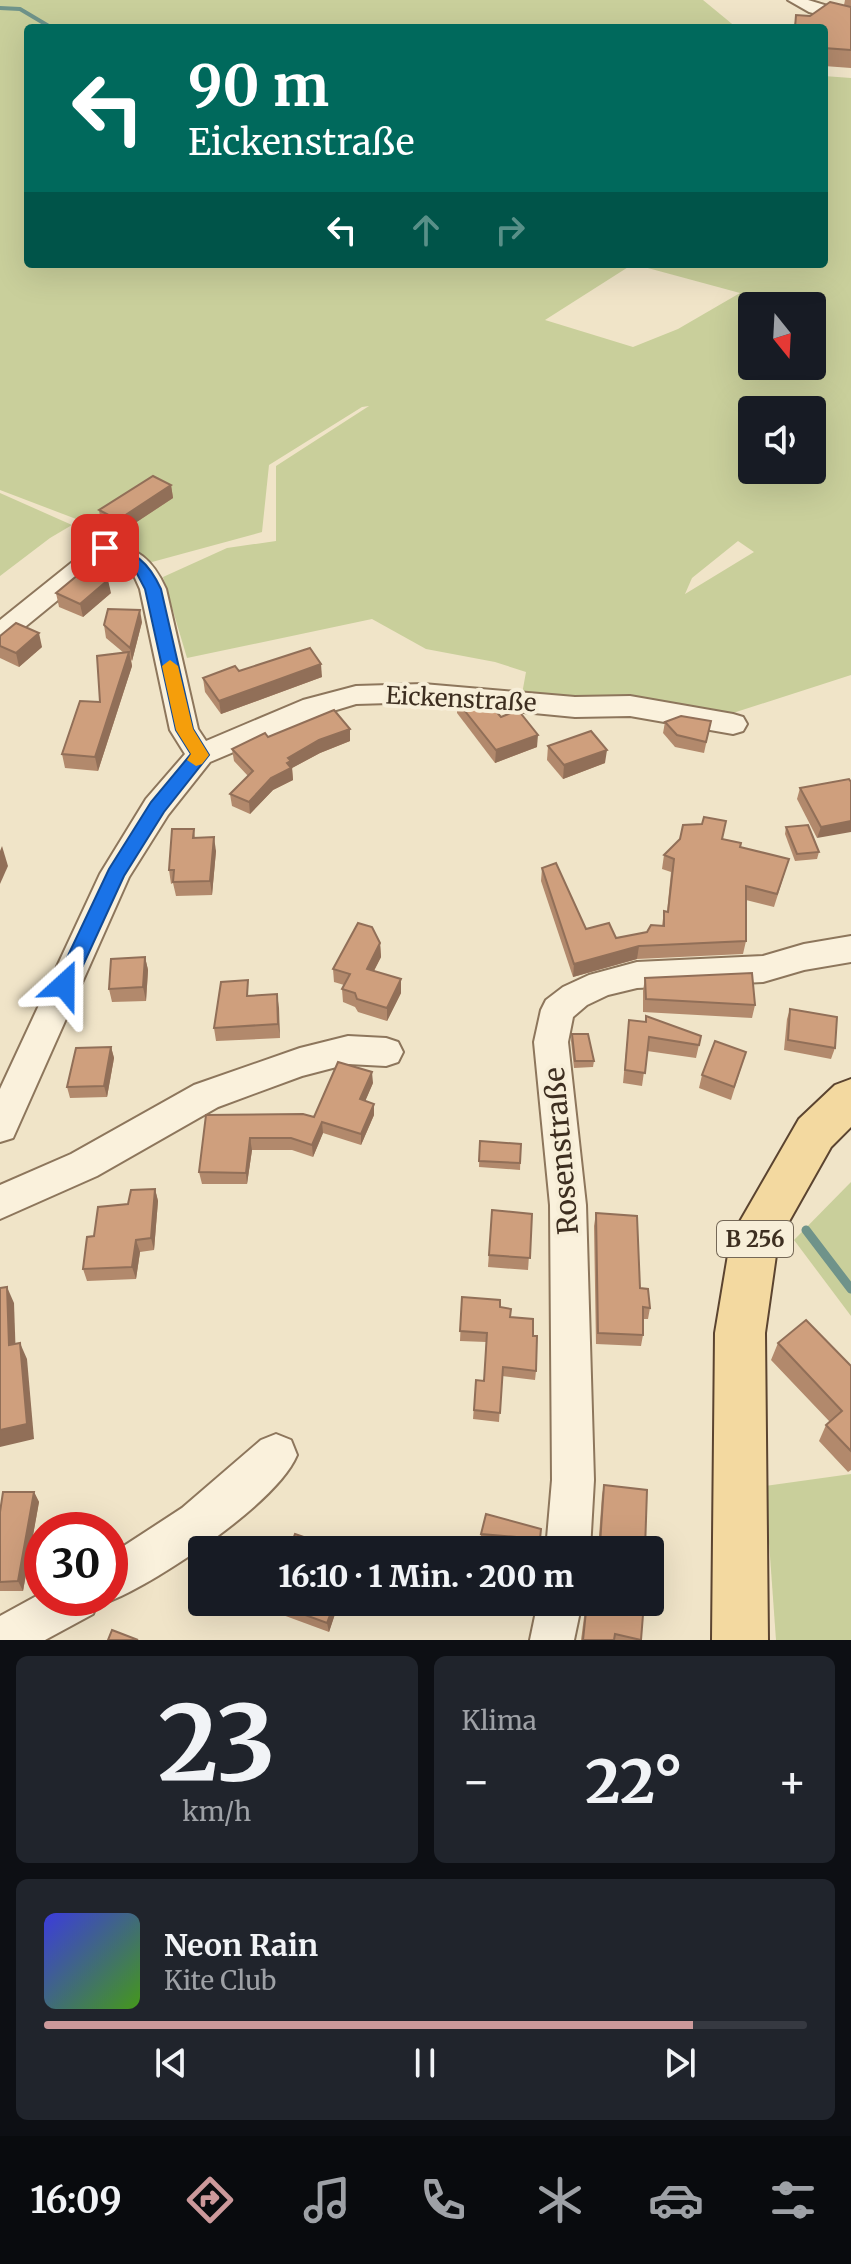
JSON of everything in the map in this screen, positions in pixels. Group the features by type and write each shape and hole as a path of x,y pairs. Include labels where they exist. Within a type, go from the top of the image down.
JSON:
{"main road":[{"name":"B 256","path":"740,1640 740,1333 755,1237 815,1133 851,1098"}],"street":[{"path":"796,0 814,9 851,18"},
{"path":"0,634 105,548 140,564 153,589 184,730 200,755"},
{"name":"Eickenstraße","path":"0,1127 115,874 157,807 200,755 313,707 356,695 423,693 575,707 630,706 733,724"},
{"name":"Rosenstraße","path":"569,1536 573,1465 568,1205 551,1042 558,1010 575,996 601,984 637,975 763,969 804,957 851,949"},
{"path":"0,1202 84,1165 206,1096 312,1059 348,1050 386,1052"},
{"path":"128,1568 190,1528 255,1477 276,1455"},
{"path":"1,1640 44,1616"},
{"path":"552,1640 557,1616"}],"green space":[{"path":"0,0 703,0 732,24 24,24 24,268 627,268 545,320 633,347 678,329 738,294 738,380 826,380 826,292 738,292 648,268 828,268 828,76 851,78 851,675 705,722 522,694 526,672 495,662 426,649 372,619 187,658 163,577 227,548 276,541 276,466 369,406 362,407 269,465 262,532 152,562 84,522 0,490","holes":["738,541 754,552 685,594 692,578"]},
{"path":"0,493 72,525 0,576"},
{"path":"851,1182 851,1316 794,1240"},
{"path":"851,1474 851,1640 776,1640 765,1486"}],"building":[{"path":"830,2 851,7 851,50 828,48 828,24 795,24 796,15 810,16"},
{"path":"153,476 171,485 118,520 99,510"},
{"path":"84,570 108,580 80,604 56,593"},
{"path":"108,609 140,610 130,648 104,625"},
{"path":"16,623 39,633 16,653 0,646 0,636"},
{"path":"310,648 321,664 219,701 203,678 235,666 239,671"},
{"path":"129,652 95,757 62,754 80,701 100,702 97,656"},
{"path":"467,697 485,699 501,717 518,710 538,735 496,750 457,701"},
{"path":"334,710 350,729 319,740 288,758 291,768 271,778 249,802 230,794 253,771 232,749 265,733 268,737"},
{"path":"681,716 711,721 706,742 677,735 665,722"},
{"path":"591,731 607,750 564,765 548,746"},
{"path":"849,779 851,821 821,827 800,788"},
{"path":"704,817 726,821 722,839 741,843 740,847 789,859 777,894 746,886 746,941 639,946 574,964 542,868 556,863 586,929 609,923 616,938 647,932 651,925 664,926 664,911 668,912 674,859 664,855 680,839 683,825 702,824"},
{"path":"808,825 819,852 797,854 786,827"},
{"path":"172,829 194,829 193,838 214,837 210,881 173,882 174,870 169,870"},
{"path":"358,923 372,927 380,943 367,969 401,979 387,1008 357,999 355,993 342,989 350,974 333,969"},
{"path":"145,957 143,987 109,989 111,959"},
{"path":"752,973 755,1005 646,999 645,978"},
{"path":"248,980 247,996 277,994 278,1024 214,1028 221,982"},
{"path":"790,1009 837,1017 835,1048 788,1040"},
{"path":"646,1016 701,1036 699,1045 649,1037 645,1073 625,1070 629,1020 646,1022"},
{"path":"572,1034 588,1034 594,1061 575,1061"},
{"path":"715,1041 746,1052 734,1087 702,1075"},
{"path":"111,1047 104,1086 67,1087 76,1048"},
{"path":"338,1062 372,1072 360,1099 374,1104 361,1134 322,1122 312,1145 291,1138 250,1138 246,1173 199,1172 206,1115 303,1114 314,1117"},
{"path":"480,1141 521,1144 520,1163 479,1161"},
{"path":"155,1189 151,1238 136,1240 132,1267 83,1269 87,1237 94,1236 98,1207 128,1204 131,1190"},
{"path":"492,1210 532,1214 530,1258 489,1255"},
{"path":"596,1213 637,1216 640,1288 648,1289 650,1308 643,1307 643,1335 598,1333"},
{"path":"7,1287 9,1345 20,1343 27,1424 0,1430 0,1288"},
{"path":"462,1297 500,1300 500,1307 511,1309 510,1317 533,1319 533,1336 537,1336 536,1371 503,1367 500,1413 474,1410 476,1380 484,1381 487,1333 460,1331"},
{"path":"806,1320 851,1366 851,1451 826,1425 842,1411 778,1343"},
{"path":"604,1485 647,1490 645,1536 601,1536"},
{"path":"3,1492 34,1492 30,1512 24,1512 24,1548 18,1581 0,1582"},
{"path":"486,1514 541,1529 540,1536 481,1534"},
{"path":"308,1616 330,1616 327,1623"},
{"path":"586,1616 643,1616 641,1640 615,1634 614,1640 583,1640"},
{"path":"112,1630 138,1640 108,1640"}],"waterway":[{"path":"0,8 20,9 45,24"},
{"path":"806,1230 851,1289"}],"slow traffic":[{"path":"170,666 184,730 200,755 196,760"}],"route":[{"path":"64,985 115,874 157,807 200,755 184,730 153,589 147,575 140,564 105,548"}]}
